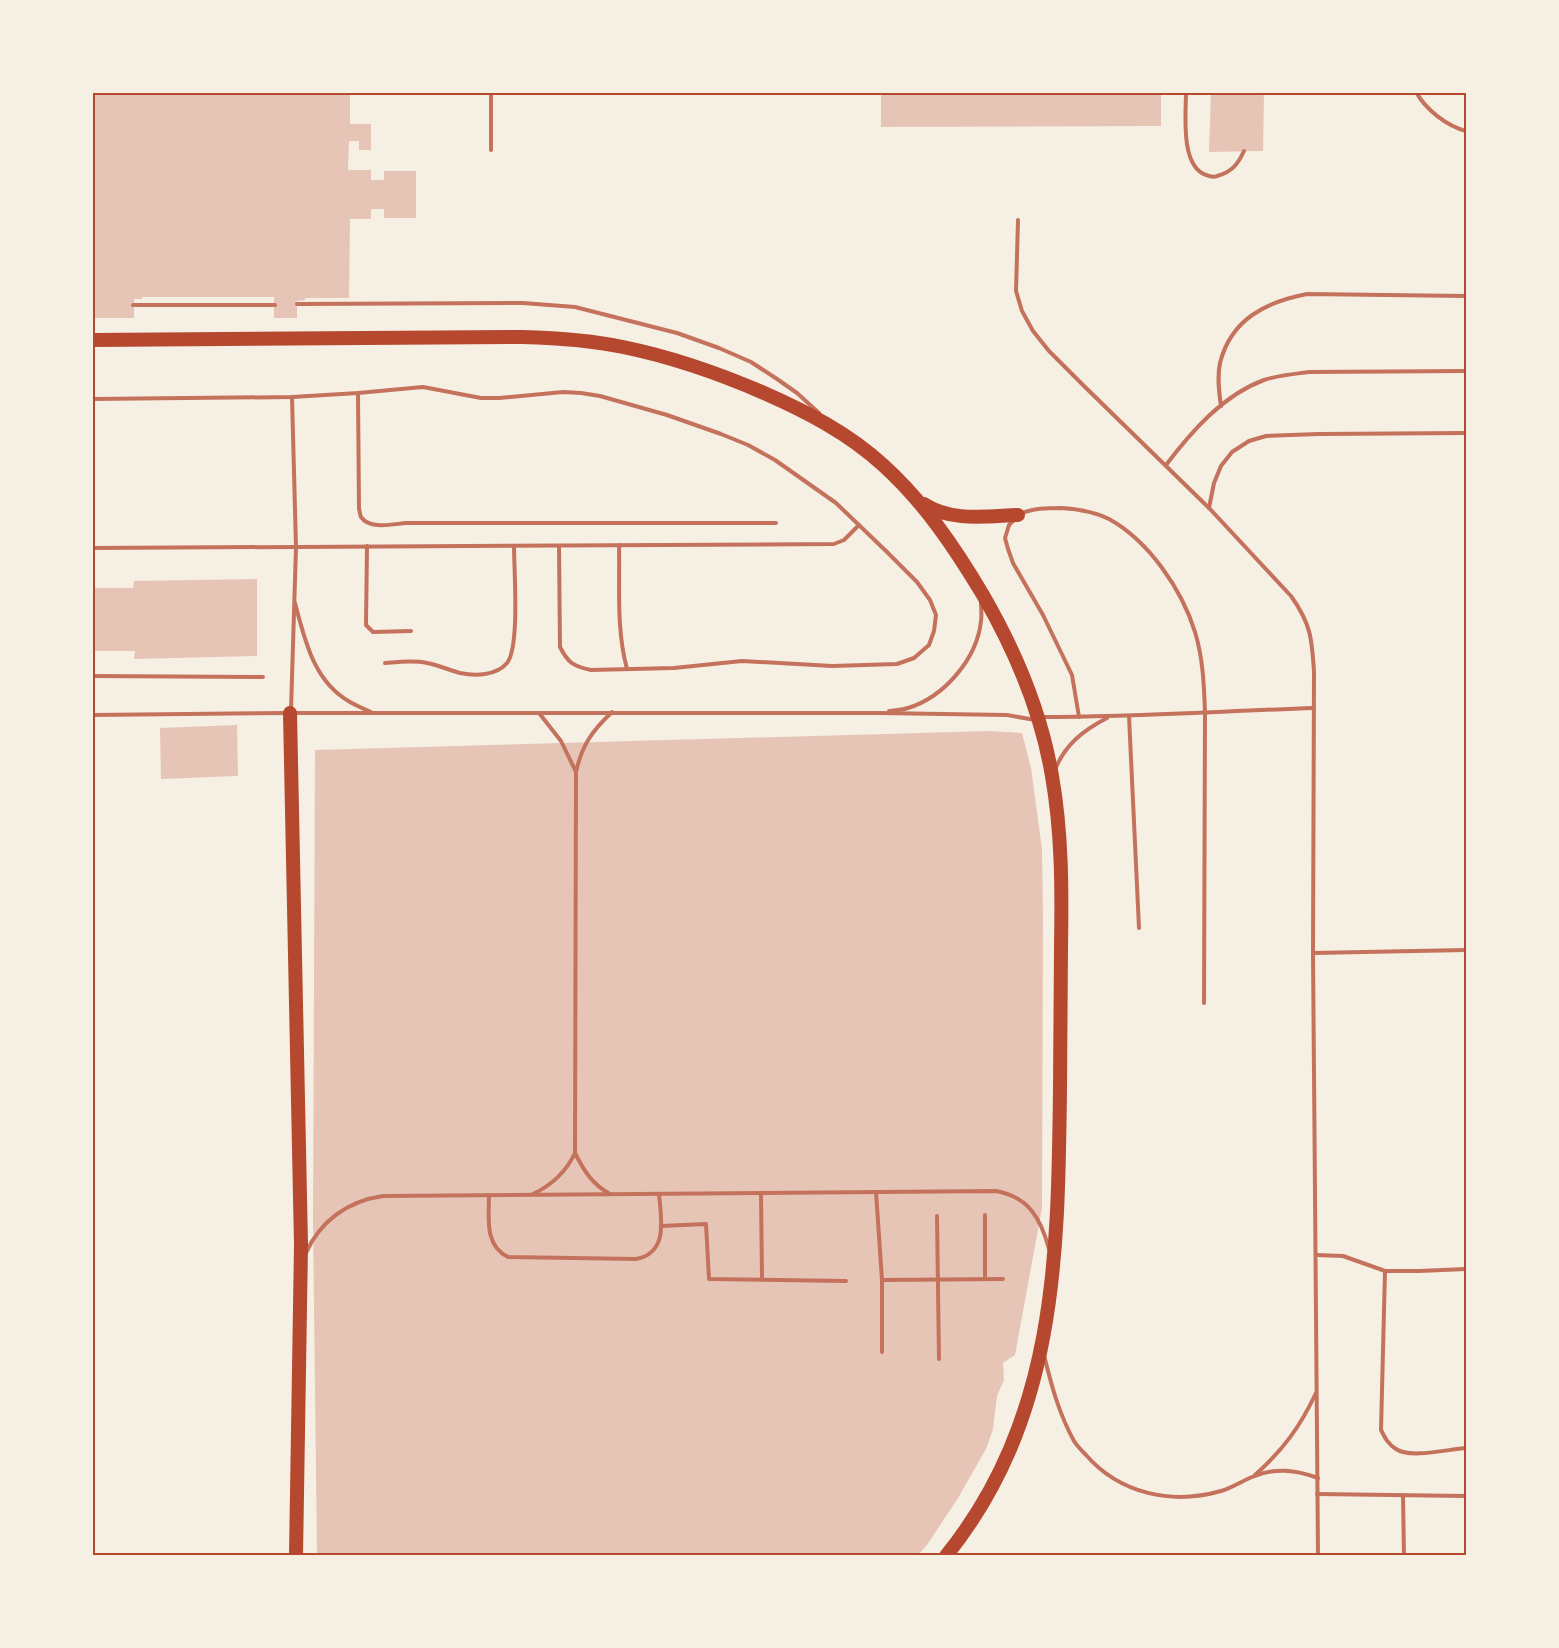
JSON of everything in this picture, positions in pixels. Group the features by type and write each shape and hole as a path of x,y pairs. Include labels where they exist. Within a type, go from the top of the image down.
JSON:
{"highway":[{"path":"92,340 512,337 568,339 621,346 674,359 721,374 810,414 844,434 884,466 926,510 947,538 981,593 1013,651 1028,684 1039,719 1052,776 1060,844 1062,904 1059,1181 1053,1269 1042,1348 1017,1433 998,1477 965,1532 946,1556"},
{"path":"902,485 926,505 946,514 974,516 1018,515"},
{"path":"290,713 300,1268 296,1556"}],"lane":[{"path":"490,150 491,92"},
{"path":"1186,92 1187,148 1191,161 1200,173 1214,177 1228,173 1238,163 1244,151"},
{"path":"1416,92 1436,115 1466,132"},
{"path":"1018,220 1016,291 1022,311 1033,331 1049,351 1209,508 1276,579 1302,610 1309,626 1312,643 1314,708 1313,953 1318,1556"},
{"path":"1220,406 1220,364 1226,345 1236,329 1250,316 1269,304 1307,294 1466,296"},
{"path":"297,304 523,303 575,307 594,311 677,333 751,362 797,393 844,434"},
{"path":"133,305 275,305"},
{"path":"1166,465 1192,434 1220,406 1262,381 1283,375 1337,372 1466,371"},
{"path":"92,399 292,397 423,387 481,398 563,392 600,396 667,415 748,445 808,482 836,503 917,582 930,600 936,615 934,631 929,645 914,658 897,664 832,666 742,661 674,668 590,670 577,667 566,659 560,647 559,546"},
{"path":"358,393 359,509 361,517 368,523 376,525 406,523 776,523"},
{"path":"290,713 296,547 292,397"},
{"path":"1209,508 1214,483 1221,466 1232,452 1249,441 1266,436 1466,433"},
{"path":"1079,717 1072,675 1043,615 1013,563 1005,538 1009,525 1018,515 1030,510 1070,508 1090,512 1109,519 1129,534 1160,567 1179,595 1195,632 1202,666 1205,712 1204,1003"},
{"path":"92,548 834,544 844,540 859,525"},
{"path":"619,545 620,636 626,669"},
{"path":"367,546 366,625 373,632 410,631"},
{"path":"385,663 410,661 427,663 472,674 486,674 499,670 507,662 514,642 514,546"},
{"path":"879,713 908,708 935,695 957,675 972,650 981,622 981,593"},
{"path":"293,597 312,661 328,684 349,702 374,714"},
{"path":"92,676 263,676"},
{"path":"92,715 612,712 879,713 1007,715 1039,719 1314,708"},
{"path":"611,1194 597,1186 590,1179 575,1153 576,772 580,755 587,740 612,712"},
{"path":"539,713 561,741 576,772"},
{"path":"1052,776 1065,751 1074,740 1084,731 1110,716"},
{"path":"1129,716 1138,928"},
{"path":"1313,953 1466,950"},
{"path":"530,1195 554,1181 564,1171 575,1153"},
{"path":"300,1268 307,1251 324,1227 347,1206 383,1196 996,1191 1007,1193 1018,1199 1040,1222 1053,1269"},
{"path":"876,1192 882,1280 882,1352"},
{"path":"761,1193 762,1280"},
{"path":"489,1195 489,1232 491,1240 496,1248 508,1257 636,1259 643,1258 656,1247 661,1232 659,1194"},
{"path":"985,1215 985,1279"},
{"path":"937,1216 939,1359"},
{"path":"661,1226 706,1224 708,1279 846,1281"},
{"path":"1316,1255 1343,1256 1385,1271 1466,1269"},
{"path":"1385,1271 1381,1430 1387,1442 1397,1450 1410,1454 1466,1448"},
{"path":"882,1280 1003,1279"},
{"path":"1042,1348 1061,1412 1075,1442 1097,1468 1125,1486 1157,1496 1191,1498 1223,1491 1253,1476 1269,1471 1286,1470 1302,1472 1318,1478"},
{"path":"1253,1476 1291,1438 1306,1415 1318,1391"},
{"path":"1317,1494 1466,1496"},
{"path":"1403,1495 1404,1556"}],"building":[{"path":"92,92 350,92 350,124 371,124 371,150 359,150 359,141 349,141 348,170 371,170 371,180 384,180 384,171 416,171 416,218 384,218 384,209 371,209 371,219 350,219 349,298 305,298 305,300 297,301 297,318 274,318 274,297 142,297 142,299 134,299 134,318 92,318"},
{"path":"881,92 1161,92 1161,126 881,127"},
{"path":"1211,92 1264,92 1263,151 1209,152"},
{"path":"257,579 257,656 134,659 135,651 92,651 92,588 133,588 134,581"},
{"path":"237,725 238,776 161,779 160,728"},
{"path":"990,731 1022,733 1031,768 1042,849 1042,1208 1015,1355 1003,1363 1004,1380 997,1396 993,1429 986,1449 958,1498 927,1545 917,1556 317,1556 313,1221 315,750"}]}
